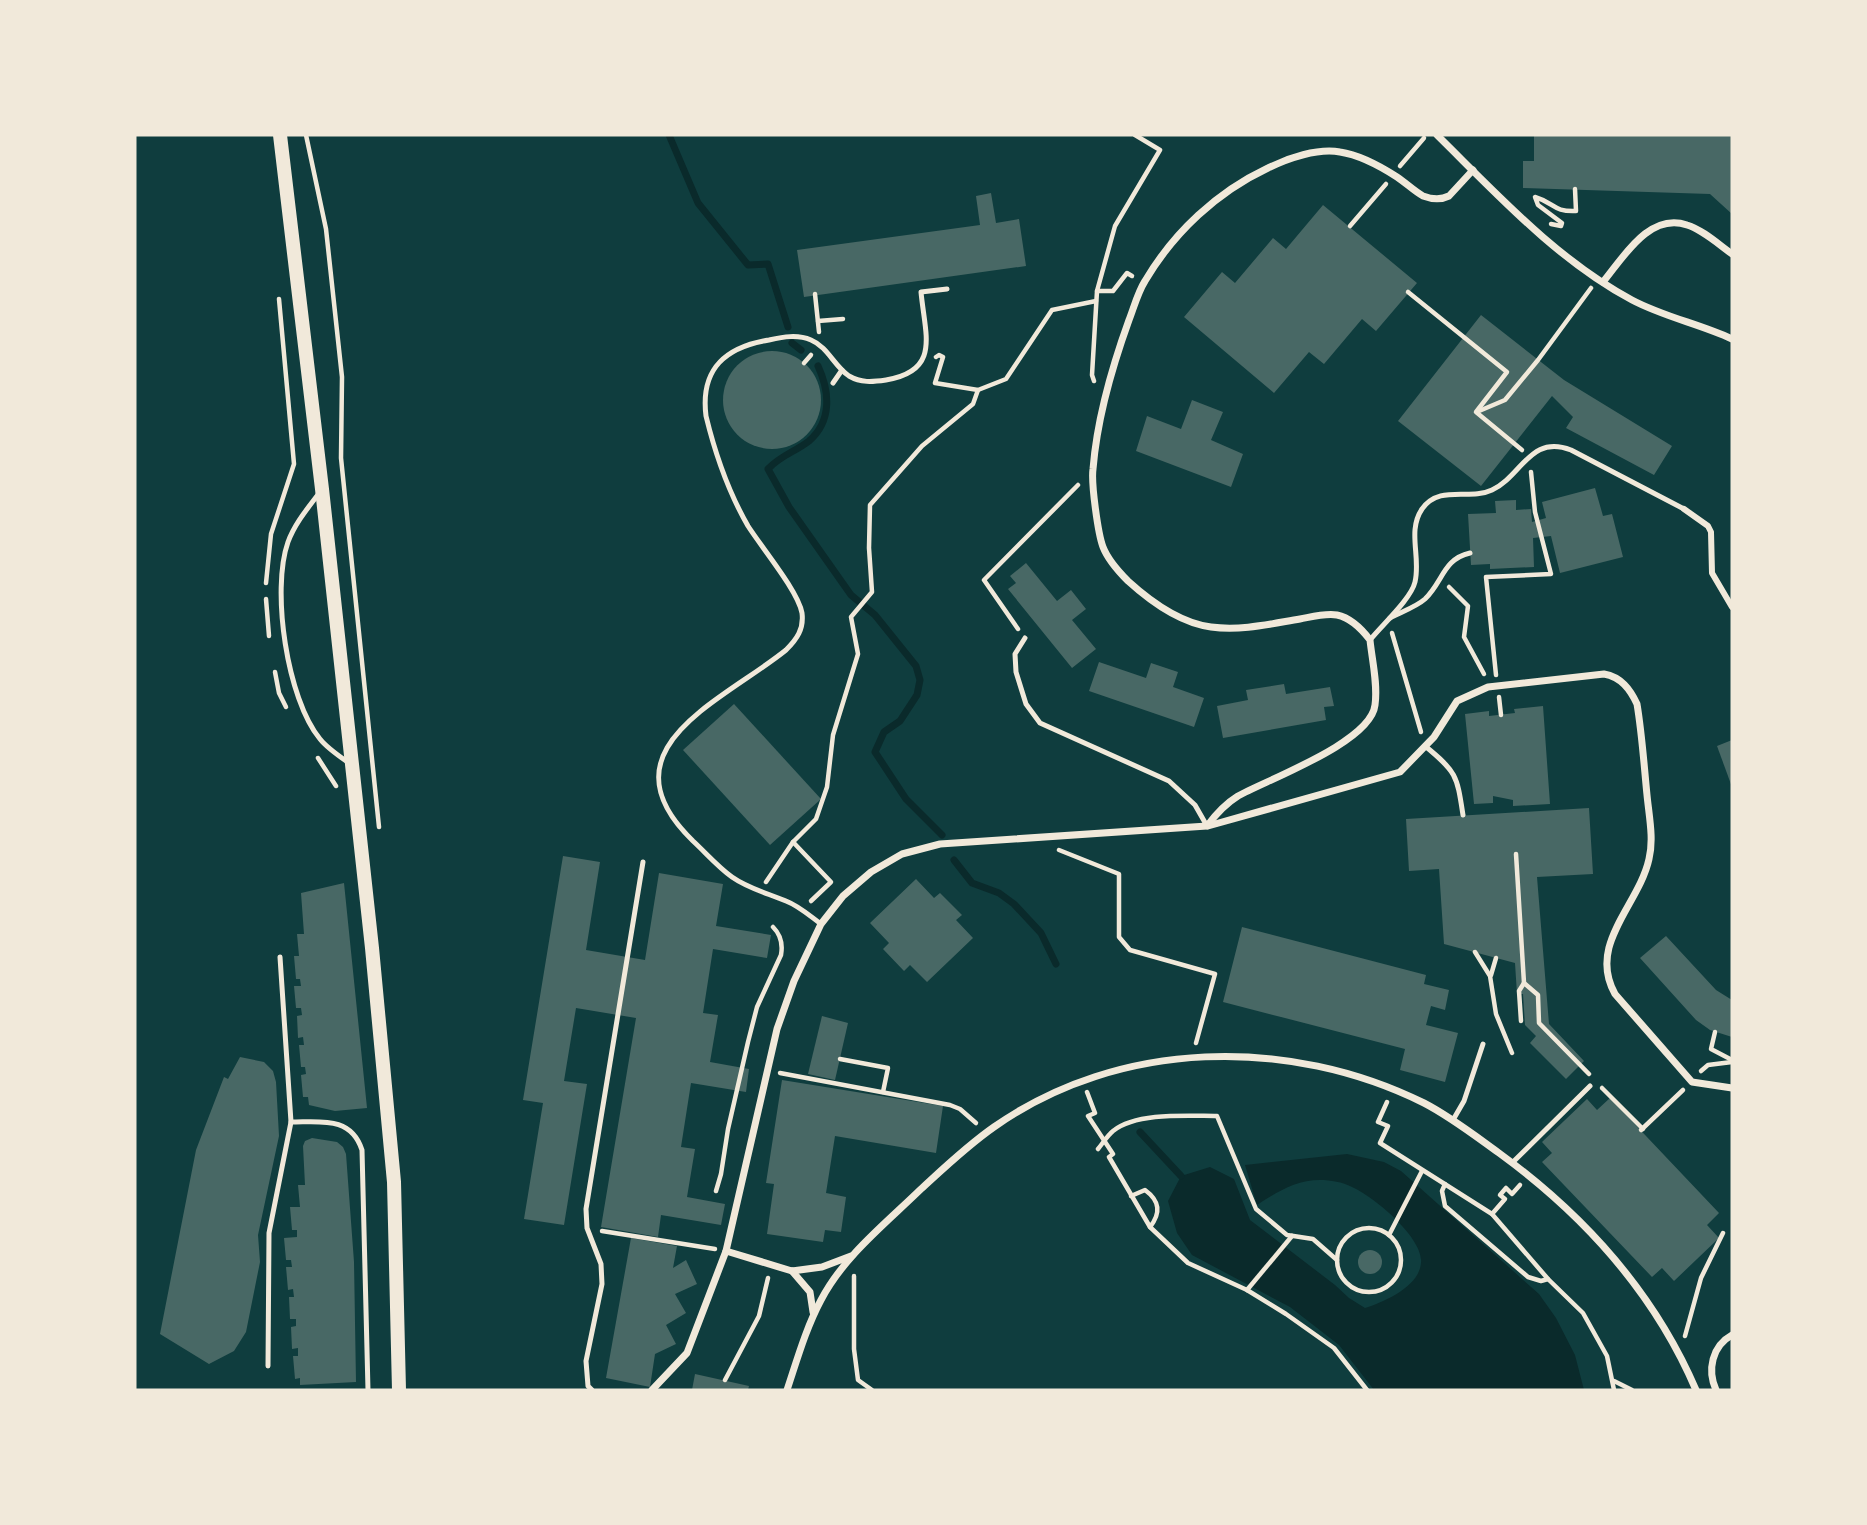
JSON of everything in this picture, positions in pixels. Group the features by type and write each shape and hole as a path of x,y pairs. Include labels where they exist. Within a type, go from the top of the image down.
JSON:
{"main road":[{"path":"280,135 322,489 394,1182 399,1390"}],"street":[{"path":"1437,135 1544,238 1601,280 1656,311 1732,339"},
{"path":"1207,826 1219,810 1237,797 1335,749 1369,719 1375,705 1370,640 1355,624 1336,615 1232,629 1195,623 1158,604 1122,574 1102,546 1092,471 1107,392 1121,342 1144,282 1198,214 1220,196 1270,167 1323,151 1337,151 1375,164 1425,197 1441,199 1449,197 1473,170"},
{"path":"1601,280 1647,232 1667,223 1692,227 1732,254"},
{"path":"1684,509 1708,526 1713,542 1712,573 1732,607"},
{"path":"652,1390 687,1353 726,1251 777,1029 794,981 821,924 833,907 858,882 902,854 962,841 1207,826 1400,772 1434,737 1457,701 1494,688 1604,674 1618,679 1632,692 1639,715 1651,850 1646,872 1608,944 1606,972 1615,994 1692,1082 1732,1088"},
{"path":"787,1390 813,1316 851,1256 960,1152 996,1125 1035,1102 1076,1084 1119,1070 1163,1060 1252,1056 1297,1061 1384,1085 1453,1120 1513,1163 1581,1221 1628,1274 1668,1332 1696,1390"},
{"path":"726,1251 792,1271 822,1267 851,1256"},
{"path":"792,1271 810,1292 813,1316"},
{"path":"1716,1390 1713,1382 1713,1357 1721,1344 1732,1335"}],"lane":[{"path":"821,924 788,901 759,892 730,876 680,828 665,808 658,784 658,769 662,759 680,731 715,699 786,650 794,642 802,626 798,601 760,545 734,498 709,426 705,406 708,384 718,363 736,348 785,337 808,338 823,348 842,370 869,383 909,375 918,366 925,352 920,292 947,289"},
{"path":"833,383 842,370"},
{"path":"1370,640 1410,594 1415,584 1414,530 1422,509 1430,500 1440,495 1484,493 1492,490 1544,447 1560,446 1684,509"},
{"path":"322,489 302,515 288,543 282,577 282,624 291,676 305,716 320,740 351,765"},
{"path":"1388,619 1424,601 1441,579 1448,564 1458,556 1470,553"},
{"path":"1025,638 1015,654 1016,672 1026,704 1040,723 1169,781 1187,795 1207,826"},
{"path":"1425,746 1453,771 1458,781 1463,815"},
{"path":"592,1390 587,1386 586,1362 602,1284 601,1264 587,1228 586,1209 643,862"},
{"path":"268,1366 269,1233 291,1122 280,957"},
{"path":"1453,1120 1464,1101 1483,1044"},
{"path":"1513,1163 1590,1086"},
{"path":"291,1122 332,1122 345,1126 359,1139 362,1150 368,1390"}],"path":[{"path":"306,135 326,229 341,363 341,458 379,827"},
{"path":"1107,392 1095,385 1092,376 1097,291 1115,226 1160,150 1135,135"},
{"path":"1534,209 1552,224 1561,226 1562,223 1538,205 1535,197 1543,199 1560,212 1576,211 1575,189"},
{"path":"1097,291 1113,291 1127,273 1144,282"},
{"path":"1476,412 1505,400 1601,280"},
{"path":"1408,292 1507,372 1476,412"},
{"path":"935,383 978,390 1006,379 1052,310 1096,301"},
{"path":"818,321 843,320"},
{"path":"759,892 793,842 816,819 827,787 833,735 858,654 851,617 872,592 870,505 922,446 973,404 978,390"},
{"path":"1476,412 1530,457 1535,512 1551,574 1486,577 1496,676"},
{"path":"1025,638 984,580 1092,471"},
{"path":"1441,579 1468,606 1464,636 1494,688 1501,715"},
{"path":"1388,619 1425,746"},
{"path":"1041,836 1043,844 1119,874 1119,937 1130,950 1215,974 1196,1044"},
{"path":"793,842 831,882 811,901 803,902"},
{"path":"1516,854 1524,983 1520,990 1521,1021"},
{"path":"716,1191 722,1174 728,1129 757,1007 781,955 779,933 773,927"},
{"path":"1475,953 1490,976 1496,1014 1512,1053"},
{"path":"1490,976 1496,958"},
{"path":"1524,983 1538,995 1539,1023 1592,1077"},
{"path":"1715,1032 1711,1049 1732,1060"},
{"path":"840,1059 888,1068 883,1092"},
{"path":"778,1073 950,1105 960,1109 976,1123"},
{"path":"1600,1086 1642,1130 1692,1082"},
{"path":"1087,1091 1095,1113 1088,1116 1114,1154 1109,1157 1150,1227 1188,1263 1248,1289 1334,1348 1367,1390"},
{"path":"1389,1098 1378,1122 1388,1126 1380,1143 1492,1214 1548,1279 1583,1313 1607,1356 1614,1390"},
{"path":"1098,1149 1114,1130 1132,1122 1169,1115 1217,1116 1256,1209 1287,1235 1313,1239 1337,1260"},
{"path":"1389,1235 1422,1171"},
{"path":"1492,1214 1505,1199 1500,1195 1506,1188 1512,1194 1522,1182"},
{"path":"1445,1184 1442,1191 1445,1206 1528,1277 1541,1281 1548,1279"},
{"path":"1131,1196 1145,1190 1154,1198 1158,1208 1157,1218 1150,1227"},
{"path":"1370,1227 1389,1235 1400,1250 1402,1261 1400,1272 1394,1281 1375,1292 1353,1288 1339,1271 1337,1260 1342,1244 1353,1232 1370,1227"},
{"path":"587,1228 726,1251"},
{"path":"1685,1336 1701,1278 1723,1233"},
{"path":"1248,1289 1293,1236"},
{"path":"854,1273 854,1349 858,1380 872,1390"},
{"path":"725,1380 759,1316 768,1278"},
{"path":"1614,1381 1632,1390"}],"water":[{"path":"1347,1154 1384,1162 1401,1171 1539,1294 1556,1318 1575,1355 1584,1390 1374,1390 1339,1345 1290,1307 1192,1255 1177,1233 1168,1201 1181,1176 1210,1167 1234,1179 1250,1220 1349,1298 1365,1308 1381,1302 1407,1286 1419,1272 1421,1263 1420,1253 1414,1242 1396,1219 1361,1192 1328,1180 1295,1184 1257,1205 1245,1165"}],"building":[{"path":"1534,135 1731,135 1732,214 1710,194 1523,188 1523,161 1534,161"},
{"path":"991,193 996,223 1019,219 1026,266 804,297 797,250 980,225 976,196"},
{"path":"1323,205 1417,283 1376,331 1362,319 1324,364 1309,352 1274,393 1184,317 1222,272 1235,283 1273,238 1286,249"},
{"path":"1481,315 1564,380 1672,446 1654,475 1566,428 1573,417 1552,396 1481,486 1398,421"},
{"path":"772,351 791,355 806,366 817,381 821,400 817,419 806,434 791,445 772,449 753,445 738,434 727,419 723,400 727,381 738,366 753,355"},
{"path":"1192,400 1223,412 1211,440 1243,454 1231,487 1136,451 1147,416 1181,429"},
{"path":"1595,488 1603,516 1612,514 1623,557 1560,573 1551,536 1533,538 1534,567 1490,569 1490,564 1471,565 1468,514 1496,513 1495,501 1516,500 1516,510 1531,509 1532,522 1546,518 1542,502"},
{"path":"1026,563 1057,601 1071,590 1086,609 1072,620 1096,649 1072,668 1008,589 1016,583 1010,576"},
{"path":"1099,662 1146,678 1151,663 1178,672 1173,687 1204,698 1194,727 1089,691"},
{"path":"1284,684 1286,694 1330,687 1334,706 1324,707 1326,720 1223,738 1217,706 1248,700 1246,690"},
{"path":"734,704 821,799 770,845 683,750"},
{"path":"1543,706 1550,804 1513,806 1513,800 1493,796 1493,803 1474,804 1465,714 1489,711 1489,716 1515,713 1514,709"},
{"path":"1732,740 1732,787 1717,746"},
{"path":"1589,808 1593,874 1537,877 1549,1024 1584,1061 1566,1079 1530,1043 1536,1036 1525,1025 1523,994 1517,994 1515,963 1444,944 1439,869 1409,871 1406,819"},
{"path":"563,856 600,862 586,950 645,960 659,873 723,884 716,926 771,935 767,958 713,949 703,1013 718,1015 710,1062 749,1069 746,1092 691,1083 681,1147 695,1149 687,1197 725,1204 721,1225 661,1215 658,1237 601,1227 636,1018 576,1008 564,1081 587,1084 564,1225 524,1219 543,1103 523,1100"},
{"path":"916,879 934,898 940,893 962,915 956,920 973,938 927,982 910,965 904,971 883,949 889,943 870,923"},
{"path":"344,883 367,1108 335,1111 309,1105 308,1097 303,1097 301,1075 306,1074 305,1067 301,1067 299,1045 304,1045 303,1037 298,1038 297,1016 302,1015 301,1008 296,1008 294,986 301,986 300,979 296,979 294,956 299,956 297,934 304,934 301,893"},
{"path":"1242,927 1426,975 1424,984 1449,990 1445,1010 1431,1006 1426,1025 1458,1033 1445,1082 1400,1070 1405,1049 1223,1002"},
{"path":"1666,936 1716,990 1732,1000 1732,1037 1710,1030 1696,1020 1640,958"},
{"path":"822,1016 848,1023 835,1080 808,1074"},
{"path":"240,1057 264,1062 273,1071 279,1136 258,1235 260,1262 246,1332 234,1351 209,1364 160,1334 196,1150 224,1077 228,1079"},
{"path":"782,1080 943,1106 936,1153 835,1136 826,1193 846,1197 841,1232 825,1230 823,1242 767,1234 774,1184 766,1183"},
{"path":"1610,1098 1719,1213 1707,1225 1719,1238 1674,1281 1662,1268 1652,1277 1542,1162 1552,1153 1542,1142 1587,1099 1597,1110"},
{"path":"312,1138 337,1142 346,1154 354,1262 356,1382 300,1385 300,1378 295,1379 293,1356 298,1356 298,1348 292,1349 291,1327 296,1326 296,1319 290,1319 289,1297 294,1297 293,1289 288,1290 286,1267 292,1267 291,1260 286,1260 284,1238 297,1237 297,1230 292,1230 290,1207 300,1207 298,1185 305,1185 303,1146 305,1141"},
{"path":"631,1238 677,1246 673,1268 686,1260 697,1284 675,1294 686,1313 666,1325 676,1344 655,1354 650,1387 606,1378"},
{"path":"1370,1250 1381,1257 1382,1262 1375,1273 1370,1274 1359,1267 1358,1262 1365,1251"},
{"path":"695,1374 749,1386 748,1390 692,1390"}],"waterway":[{"path":"669,135 698,203 748,265 768,264 788,327"},
{"path":"792,343 801,350"},
{"path":"818,366 825,386 827,406 822,424 809,441 768,469 789,507 851,595 875,615 916,666 920,680 917,695 900,721 884,732 875,752 906,799 942,835"},
{"path":"954,860 972,883 999,893 1014,904 1041,933 1056,964"},
{"path":"1140,1132 1181,1176"}]}
